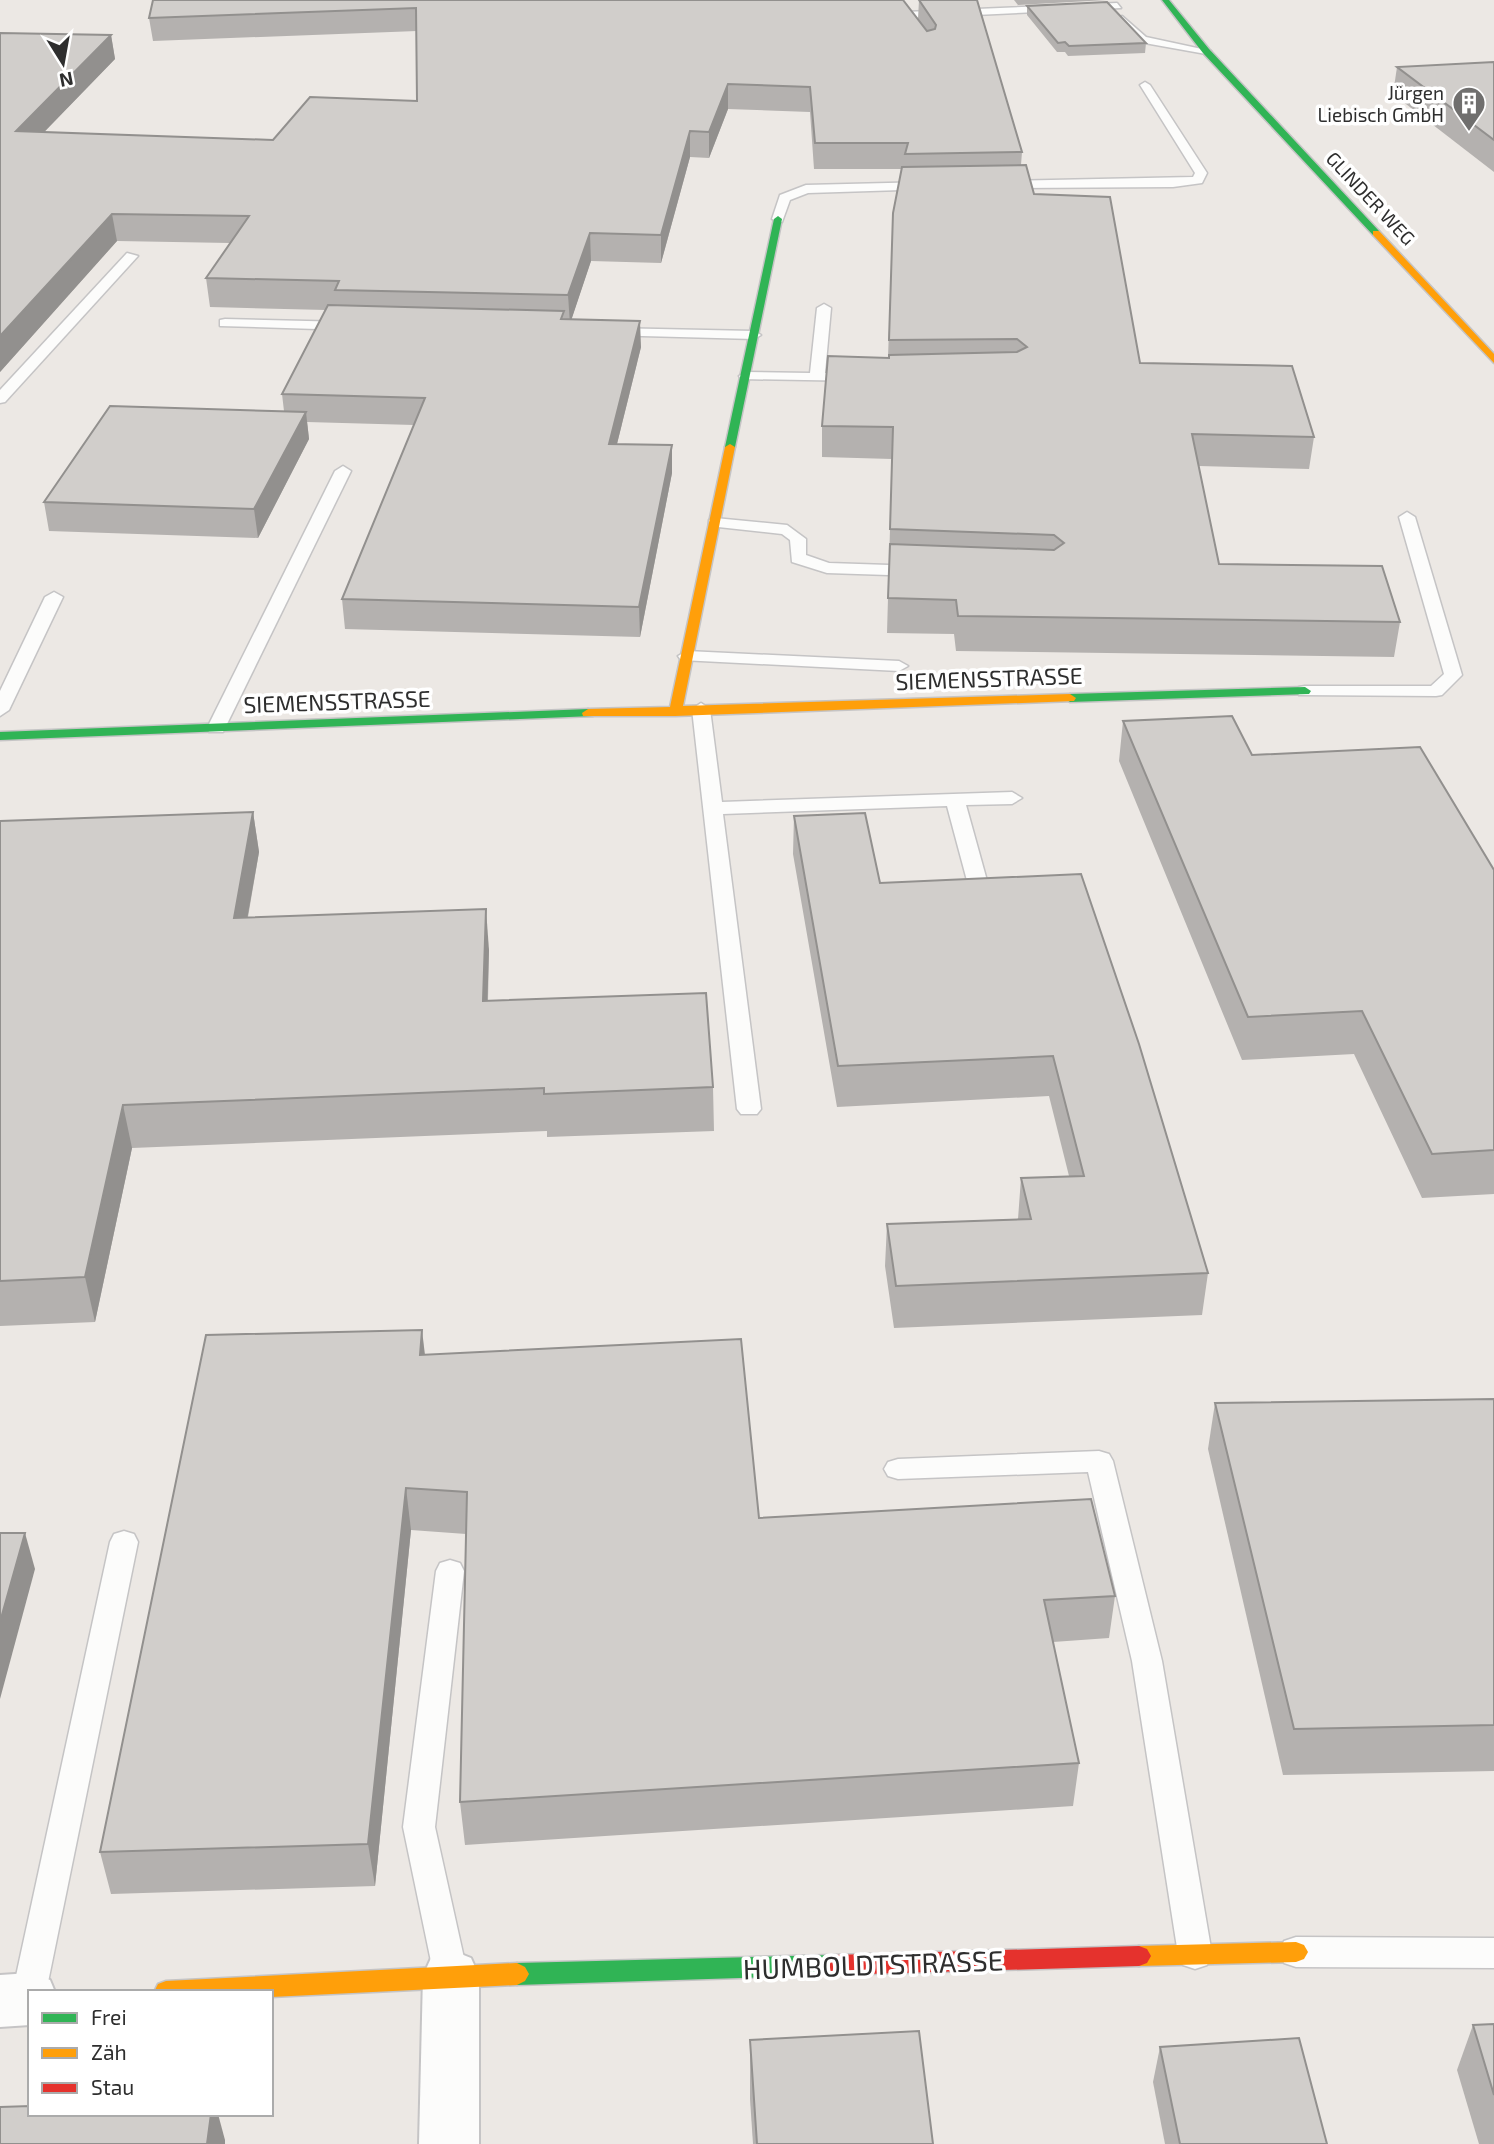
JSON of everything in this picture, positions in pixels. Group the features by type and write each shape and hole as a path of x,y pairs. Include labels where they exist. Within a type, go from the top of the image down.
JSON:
{"street":[{"name":"GLINDER WEG","path":"1165,0 1206,51 1494,360"},
{"path":"675,712 778,219"},
{"name":"SIEMENSSTRASSE","path":"0,736 701,709 1305,691"},
{"name":"HUMBOLDTSTRASSE","path":"202,1990 451,1976 1296,1952"},
{"path":"449,2144 451,1976"}],"lane":[{"path":"1122,3 1112,9 1143,40 1206,51"},
{"path":"922,41 903,11 1122,3"},
{"path":"984,185 1173,183 1198,180 1201,173 1145,85"},
{"path":"778,219 785,198 806,189 943,186"},
{"path":"0,399 132,256"},
{"path":"817,377 824,308"},
{"path":"225,323 364,326"},
{"path":"601,332 754,335"},
{"path":"746,376 868,379"},
{"path":"216,728 343,471"},
{"path":"1305,691 1436,691 1453,675 1407,517"},
{"path":"715,523 787,530 798,539 798,558 827,568 939,572"},
{"path":"0,710 54,597"},
{"path":"687,656 899,666"},
{"path":"701,709 749,1109"},
{"path":"713,808 1012,798"},
{"path":"955,800 979,888"},
{"path":"898,1469 1099,1461 1147,1661 1195,1954"},
{"path":"19,2000 124,1542"},
{"path":"450,1571 419,1828 451,1976"},
{"path":"1296,1952 1494,1953"}],"building":[{"path":"153,0 903,0 927,31 935,29 936,25 919,0 977,0 1022,152 905,154 908,143 815,143 810,87 728,84 709,132 690,131 661,235 590,233 568,295 335,290 339,281 206,278 249,216 112,214 0,336 0,33 111,35 16,131 273,140 310,97 417,101 416,8 149,18"},
{"path":"1107,2 1146,43 1069,46 1065,42 1058,43 1027,6"},
{"path":"1494,62 1494,140 1397,67"},
{"path":"1026,165 1034,194 1110,197 1140,363 1292,366 1314,437 1192,434 1219,564 1382,566 1400,622 958,616 956,600 888,598 890,544 1054,550 1064,543 1054,535 890,529 893,427 822,426 828,356 889,358 889,355 1017,352 1027,347 1017,339 889,340 893,213 902,167"},
{"path":"328,305 564,311 561,319 640,321 609,444 672,445 639,607 342,599 425,398 282,394"},
{"path":"110,406 306,412 254,509 44,502"},
{"path":"1232,716 1252,755 1420,747 1494,870 1494,1150 1432,1154 1362,1011 1248,1017 1123,721"},
{"path":"253,812 234,918 486,909 483,1001 706,993 713,1087 544,1094 544,1088 123,1105 85,1277 0,1281 0,821"},
{"path":"865,813 880,883 1081,874 1139,1044 1208,1273 896,1286 887,1224 1031,1219 1021,1178 1084,1176 1053,1056 838,1066 794,816"},
{"path":"422,1330 420,1355 741,1339 759,1518 1091,1499 1115,1596 1044,1600 1079,1763 460,1802 467,1492 406,1488 368,1844 100,1852 206,1335"},
{"path":"1494,1399 1494,1725 1294,1729 1215,1403"},
{"path":"0,1533 25,1533 0,1622"},
{"path":"1494,2024 1494,2095 1473,2025"},
{"path":"919,2031 933,2144 757,2144 750,2040"},
{"path":"1299,2038 1327,2144 1180,2144 1160,2047"},
{"path":"28,2106 28,2116 211,2116 207,2144 0,2144 0,2107"}],"traffic: fast":[{"path":"1165,0 1206,51 1376,233"},
{"path":"730,447 778,219"},
{"path":"1070,698 1305,691"},
{"path":"0,736 588,713"},
{"path":"517,1974 834,1965"}],"traffic: slow":[{"path":"1376,233 1494,360"},
{"path":"675,712 730,447"},
{"path":"588,713 1070,698"},
{"path":"1139,1956 1296,1952"},
{"path":"205,1990 517,1974"}],"traffic: jam":[{"path":"834,1965 1139,1956"}],"place":[{"name":"Jürgen Liebisch GmbH","path":"1469,133"}]}
